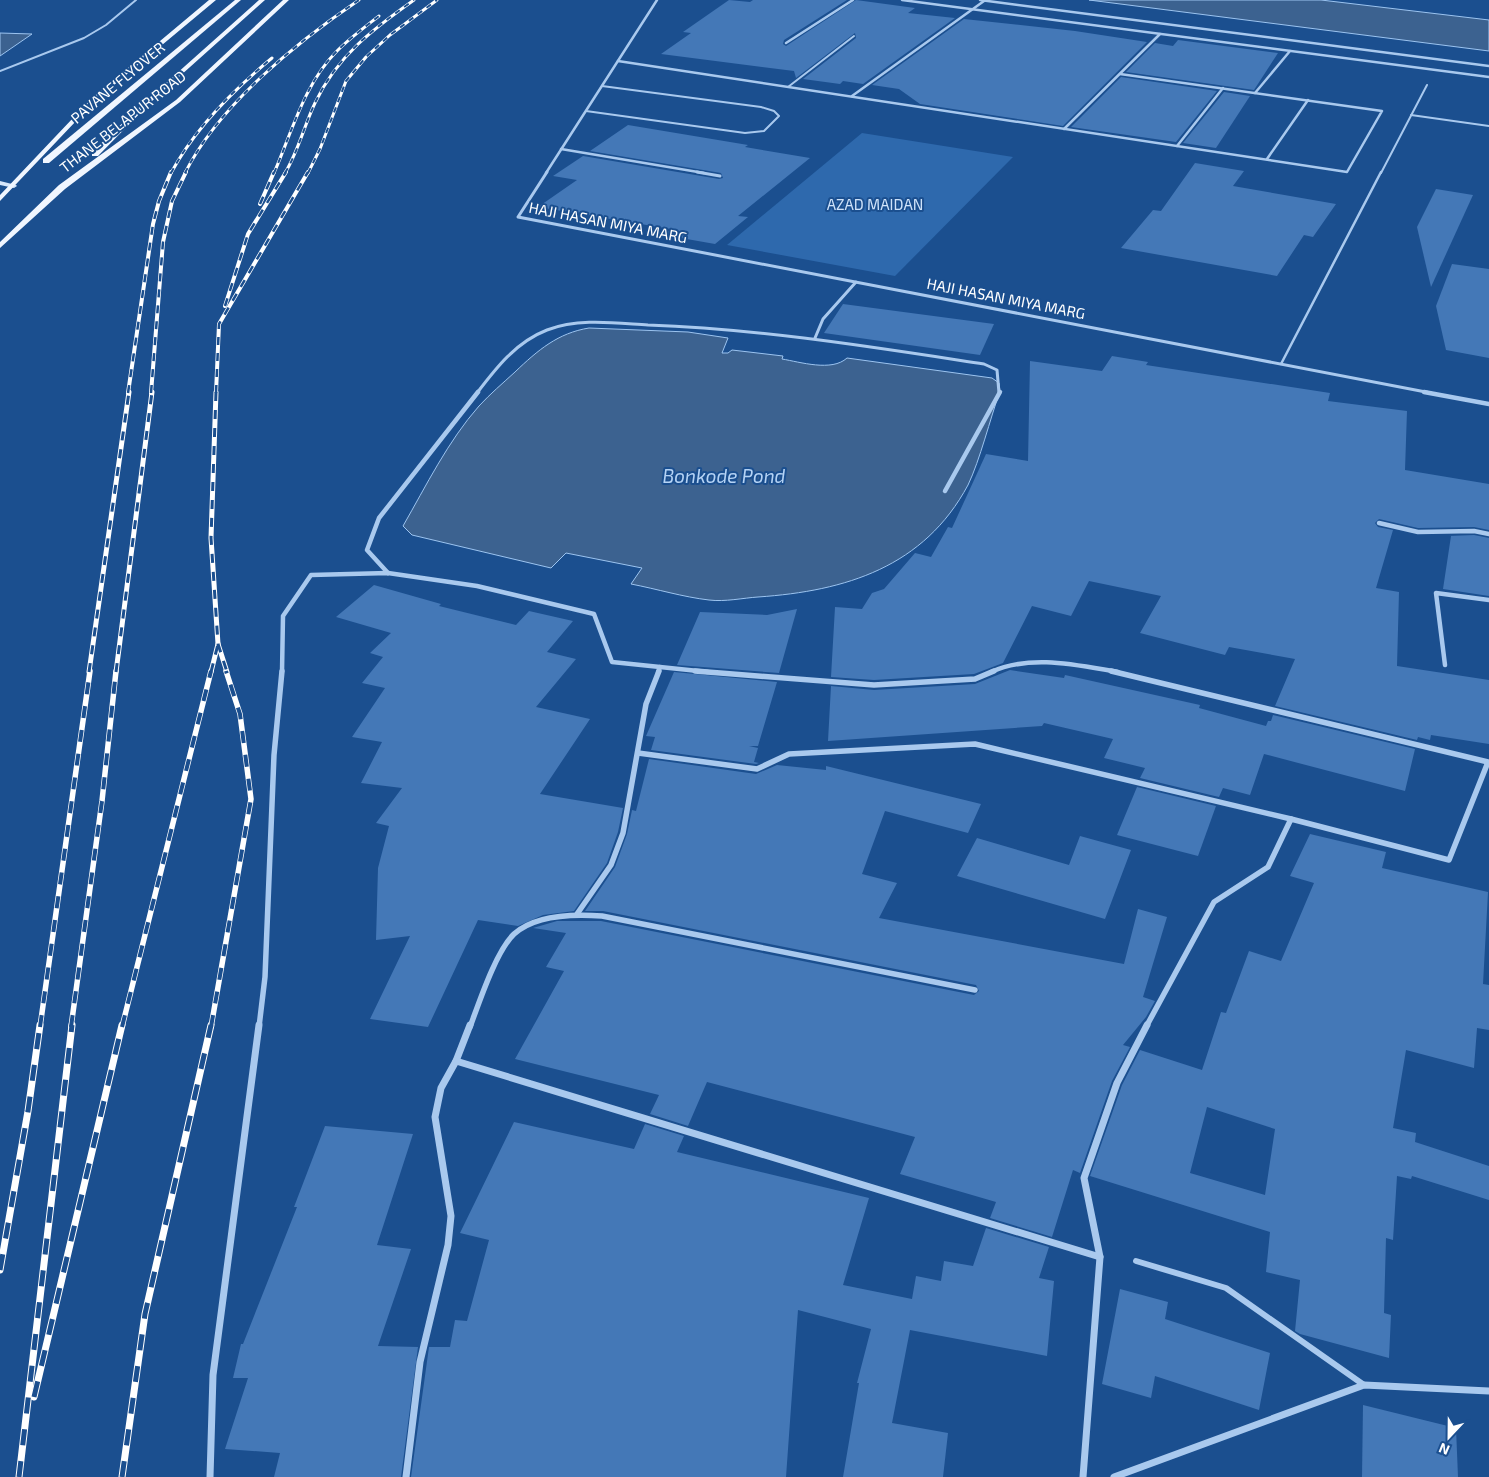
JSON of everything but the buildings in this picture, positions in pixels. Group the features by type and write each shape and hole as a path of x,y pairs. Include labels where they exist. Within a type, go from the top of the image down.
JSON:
{"main road":[{"name":"THANE BELAPUR ROAD","path":"0,199 94,99 213,0"},
{"name":"PAVANE FLYOVER","path":"14,186 122,99 238,0"},
{"name":"PAVANE FLYOVER","path":"62,187 150,100 262,0"},
{"name":"THANE BELAPUR ROAD","path":"0,246 62,187 178,101 286,0"},
{"path":"0,183 14,186"},
{"path":"0,188 14,186"}],"street":[{"path":"657,0 561,149 720,176"},
{"path":"786,43 853,0"},
{"path":"902,0 1489,77"},
{"path":"980,0 1489,66"},
{"path":"852,96 985,1"},
{"path":"1064,129 1160,34"},
{"path":"1255,93 1290,51"},
{"path":"618,61 1347,172 1382,110 1120,74"},
{"path":"1177,146 1224,88"},
{"path":"1267,160 1308,100"},
{"name":"HAJI HASAN MIYA MARG","path":"561,149 518,217 1489,404"},
{"path":"815,338 823,319 856,282"},
{"path":"388,573 367,550 379,518 505,357 545,331 574,322 685,326 815,338 984,364 997,370 1000,392 946,491"},
{"path":"1379,523 1418,532 1474,531 1489,534"},
{"path":"210,1477 213,1375 265,977 274,755 282,669 283,616 311,575 388,573 476,586 594,614 612,662 757,677 874,685 975,679 1004,666 1052,661 1119,672 1488,762 1449,860 1291,819 975,744 789,754 757,769 638,753"},
{"path":"1445,665 1436,592 1489,600"},
{"path":"577,914 611,865 623,834 646,704 660,667"},
{"path":"1083,1477 1100,1257 1084,1178 1117,1084 1170,980 1214,902 1268,866 1291,819"},
{"path":"406,1477 420,1362 448,1245 451,1216 435,1117 441,1088 456,1061 495,964 514,934 536,922 577,914 602,916 976,990"},
{"path":"456,1061 1100,1257"},
{"path":"1136,1261 1226,1288 1364,1385"},
{"path":"1114,1477 1364,1385 1489,1390"}],"lane":[{"path":"0,71 84,38 106,25 136,0"},
{"path":"788,87 854,36"},
{"path":"1280,364 1427,84"},
{"path":"586,112 745,132 764,131 779,116 774,111 761,108 602,86"},
{"path":"1411,115 1489,126"}],"green space":[{"name":"AZAD MAIDAN","path":"862,133 1013,157 895,276 727,245"}],"water":[{"path":"1089,0 1321,0 1489,20 1489,51"},
{"path":"0,33 32,34 0,56"},
{"name":"Bonkode Pond","path":"589,328 688,332 728,338 722,353 728,353 732,350 783,356 782,359 807,364 833,364 847,358 992,378 999,383 1000,391 981,452 968,485 950,513 929,536 905,555 880,570 852,581 790,594 721,601 709,600 631,584 642,568 566,553 551,568 412,535 403,526 447,449 479,406 540,350 558,338"}],"railway":[{"path":"185,173 218,123 239,99 310,35 359,0"},
{"path":"285,173 294,156 315,103 334,71 345,57 370,33 414,0"},
{"path":"308,173 320,149 346,81 366,57 390,35 437,0"},
{"path":"274,173 307,93 316,78 337,51 379,16"},
{"path":"171,173 191,141 215,111 272,58"},
{"path":"128,393 153,224 159,201 171,172"},
{"path":"151,393 163,242 172,201 186,172"},
{"path":"260,204 274,172"},
{"path":"225,306 248,234 286,172"},
{"path":"216,393 219,324 308,172"},
{"path":"89,672 129,392"},
{"path":"116,672 152,392"},
{"path":"216,392 211,538 218,644"},
{"path":"211,672 218,644"},
{"path":"218,644 227,672"},
{"path":"40,1027 90,671"},
{"path":"71,1027 102,801 116,671"},
{"path":"122,1027 211,671"},
{"path":"211,1027 251,799 240,714 226,671"},
{"path":"0,1270 28,1111 40,1025"},
{"path":"19,1477 72,1025"},
{"path":"34,1397 122,1025"},
{"path":"122,1477 145,1314 211,1025"}]}
